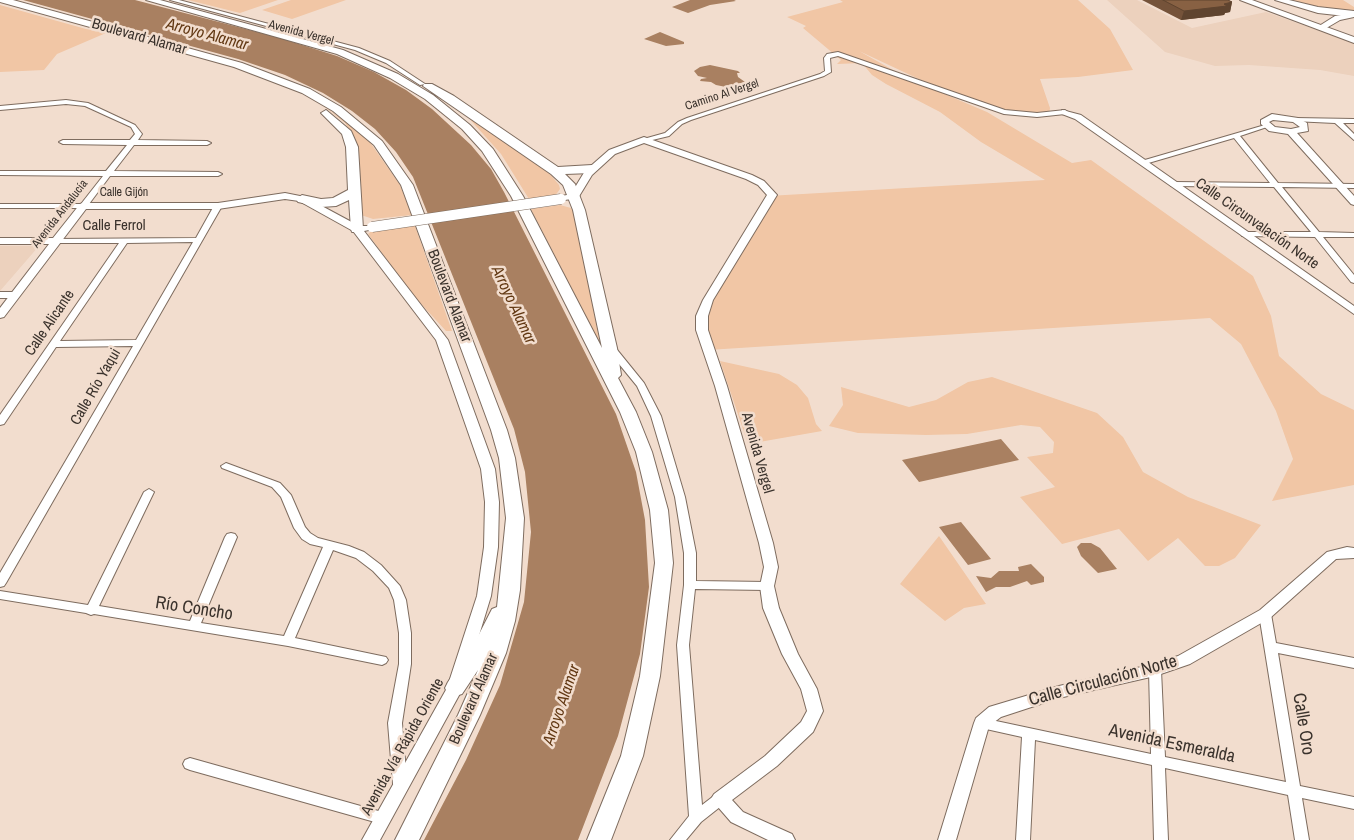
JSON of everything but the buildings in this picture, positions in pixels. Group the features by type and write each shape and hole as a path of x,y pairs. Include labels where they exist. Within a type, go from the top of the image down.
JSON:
{"highway":[{"name":"Boulevard Alamar","path":"2,0 238,64 306,91 337,109 378,144 407,186 483,385 507,458 515,518 510,590 505,621 496,653 469,715 407,840"},
{"path":"150,0 340,52 394,76 422,84 450,98 555,171 569,184 568,198 610,348 614,385"},
{"path":"394,76 446,110 487,149 517,196 614,385 644,452 659,510 664,564 650,676 632,756 600,840"},
{"path":"306,91 314,104 336,121 347,133 352,147 358,229"},
{"path":"555,171 592,169"},
{"path":"302,199 320,203 336,202 354,192"},
{"path":"456,688 481,650 510,590"}],"main road":[{"path":"1244,0 1327,23 1354,21"},
{"path":"1258,0 1354,32"},
{"path":"1270,0 1327,23 1354,40"},
{"path":"1279,0 1318,10 1354,15"},
{"path":"1327,23 1354,15"}],"street":[{"name":"Avenida Vergel","path":"172,0 314,36 357,49 388,62 422,84"},
{"name":"Camino Al Vergel","path":"568,198 592,169 612,152 644,140 668,135 680,122 822,75 828,72 827,58 829,55 838,54 1004,112 1042,115 1065,112"},
{"name":"Avenida Andalucía","path":"0,108 66,102 86,104 138,130 139,134 54,241 0,315"},
{"name":"Calle Circunvalación Norte","path":"1065,112 1078,117 1354,311"},
{"path":"1142,162 1268,126 1290,132 1305,130 1304,124 1283,117 1268,118 1264,122 1268,126"},
{"path":"1295,120 1354,121"},
{"path":"1336,120 1354,138"},
{"path":"1290,132 1354,202"},
{"path":"1236,136 1354,280"},
{"name":"Avenida Vergel","path":"644,140 749,177 768,189 772,196 708,300 702,316 702,330 721,386 766,543 771,567 767,586 771,608 790,654 810,689 814,711 812,721 807,727 771,761 696,818 676,840"},
{"path":"62,142 207,143"},
{"path":"0,173 218,174"},
{"path":"1174,184 1354,186"},
{"path":"218,206 276,196 302,199 358,229 568,198"},
{"name":"Calle Gijón","path":"0,206 218,206"},
{"name":"Calle Río Yaqui","path":"0,583 218,206"},
{"name":"Avenida Vía Rápida Oriente","path":"358,229 442,340 488,469 492,502 491,548 484,596 456,688 371,840"},
{"path":"1245,234 1354,236"},
{"name":"Calle Ferrol","path":"0,241 198,240"},
{"name":"Calle Alicante","path":"0,422 124,241"},
{"path":"0,295 16,295"},
{"path":"1354,311 1354,317"},
{"path":"53,344 139,343"},
{"path":"610,348 641,385 656,416 680,497 690,552 690,585 682,645 696,818"},
{"path":"226,466 276,486 286,495 306,536 314,542 360,556 377,568 394,586 400,600 405,633 405,664 395,723 400,790"},
{"path":"91,611 149,492"},
{"path":"193,627 231,537"},
{"path":"288,641 329,546"},
{"name":"Calle Circulación Norte","path":"982,723 1002,708 1155,670 1202,652 1265,614 1326,560 1351,553"},
{"path":"690,585 767,586"},
{"name":"Río Concho","path":"0,596 288,641 382,660"},
{"name":"Calle Oro","path":"1265,614 1272,647 1302,840"},
{"path":"1272,647 1354,663"},
{"path":"1155,670 1161,840"},
{"path":"947,840 982,723"},
{"name":"Avenida Esmeralda","path":"982,723 1354,803"},
{"path":"1023,840 1029,733"},
{"path":"190,764 382,818"},
{"path":"720,800 737,817 786,840"}],"shaded area":[{"path":"188,0 278,0 240,13"},
{"path":"291,0 346,0 292,19 262,10"},
{"path":"840,0 1078,0 1110,29 1133,70 1078,77 1040,79 1050,108 1049,114 1004,112 955,96 859,51 909,79 987,112 1072,163 1091,160 1253,276 1271,316 1279,356 1321,394 1354,410 1354,485 1272,501 1293,459 1276,411 1241,344 1210,318 708,350 706,301 768,196 1045,180 981,142 940,112 886,84 872,75 862,63 837,64 841,60 803,28 806,26 787,17 843,2"},
{"path":"1107,0 1137,0 1192,28 1266,12 1354,43 1354,76 1320,70 1249,65 1215,66 1165,52"},
{"path":"1287,0 1343,0 1354,7 1354,11 1328,10"},
{"path":"0,5 106,33 57,54 44,70 0,72"},
{"path":"317,101 367,138 400,185 412,215 373,219 361,215 353,136 345,123"},
{"path":"466,115 550,174 560,189 555,196 529,199 501,154"},
{"path":"560,205 571,208 575,214 600,344 531,209"},
{"path":"414,223 452,331 446,331 412,294 368,234 374,229"},
{"path":"0,246 39,246 0,291"},
{"path":"720,361 779,374 797,385 808,398 816,424 822,431 748,444"},
{"path":"992,377 1097,413 1123,437 1143,472 1188,497 1261,525 1235,558 1219,566 1205,566 1178,538 1148,561 1119,529 1062,544 1020,497 1055,487 1027,457 1053,453 1054,442 1040,427 1021,425 967,434 926,435 858,433 829,426 843,405 841,387 909,407 936,400 968,382"},
{"path":"939,536 986,604 964,608 945,621 900,584"}],"water":[{"name":"Arroyo Alamar","path":"23,0 135,0 280,38 337,56 374,72 406,90 432,109 471,145 491,169 616,414 636,472 645,520 649,587 640,654 618,736 578,840 424,840 466,760 500,685 524,602 531,532 525,472 514,429 413,177 396,152 375,129 352,111 323,93 285,75 238,59"},
{"path":"690,0 736,1 710,5 688,13 672,7"},
{"path":"660,32 684,42 684,44 666,46 644,39"},
{"path":"710,65 738,71 740,73 737,73 738,77 745,82 726,87 700,81 707,78 698,76 694,71 700,67"},
{"path":"1001,439 1019,460 919,482 902,460"},
{"path":"961,522 991,559 968,565 939,527"},
{"path":"1081,543 1091,543 1100,548 1117,569 1098,573 1081,556 1077,547"},
{"path":"1031,564 1044,577 1044,582 1031,585 1027,581 1010,587 996,587 986,592 976,576 991,578 999,571 1019,571 1018,567"}]}
